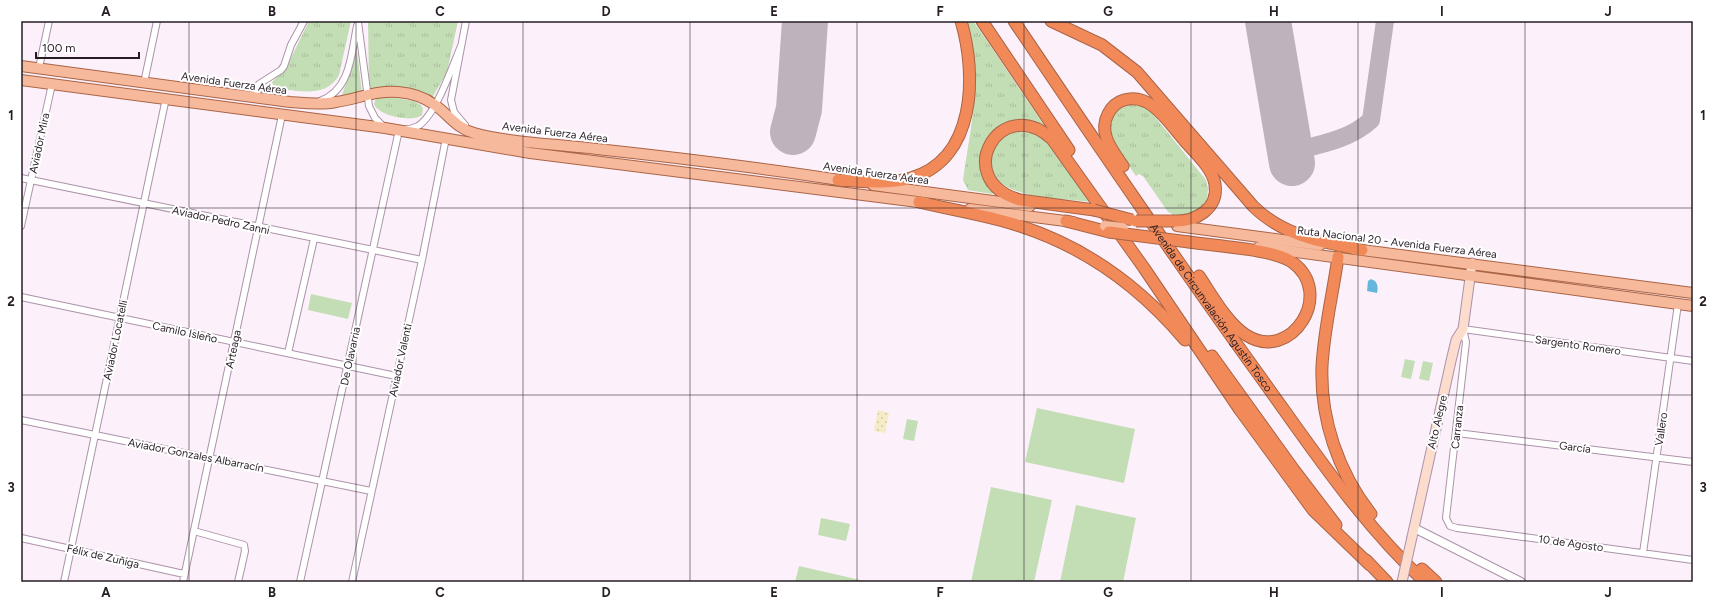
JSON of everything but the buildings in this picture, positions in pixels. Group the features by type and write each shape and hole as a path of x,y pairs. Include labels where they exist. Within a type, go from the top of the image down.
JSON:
{"highway":[{"path":"838,180 891,182 910,179 934,167 950,151 962,128 969,91 968,57 961,21"},
{"path":"982,21 1210,353 1321,506 1370,565"},
{"name":"Avenida de Circunvalación Agustín Tosco","path":"1014,21 1232,337 1330,474 1382,539 1425,582"},
{"path":"1051,21 1102,46 1137,72 1244,196 1266,217 1286,230 1306,238 1362,250"},
{"path":"1066,221 1107,229 1187,240 1273,254 1293,263 1305,276 1310,292 1308,310 1301,325 1292,333 1280,339 1261,341 1247,336 1232,323 1194,269 1156,228 1139,190 1116,158 1104,130 1106,117 1110,110 1122,101 1129,99 1143,100 1156,108 1213,176 1215,190 1214,198 1207,210 1197,218 1176,224 1134,220 1095,212 1020,200 1012,198 999,190 990,180 985,164 988,148 992,140 1003,130 1017,125 1032,126 1038,128 1052,139 1144,268 1240,410 1313,510 1387,582"},
{"path":"919,202 1019,226 1065,244 1100,264 1130,285 1169,322 1240,410"},
{"path":"1338,257 1322,365 1323,394 1332,438 1345,471 1364,505 1401,549 1436,582"}],"main road":[{"name":"Avenida Fuerza Aérea","path":"21,66 256,98 313,104 335,102 367,94 387,92 408,93 418,96 435,105 453,122 463,129 474,133 914,191 1095,212"},
{"name":"Avenida Fuerza Aérea","path":"21,80 386,128 530,153 1066,221"},
{"path":"700,174 702,162"},
{"name":"Ruta Nacional 20 - Avenida Fuerza Aérea","path":"1176,224 1693,293"},
{"name":"Ruta Nacional 20 - Avenida Fuerza Aérea","path":"1187,240 1338,257 1693,306"},
{"name":"Alto Alegre","path":"1402,582 1456,340 1463,329 1472,264"}],"street":[{"path":"39,68 49,21"},
{"path":"144,83 157,21"},
{"path":"256,98 259,84 284,66 291,45 304,21"},
{"path":"358,21 367,94 373,115 378,122 386,128"},
{"path":"313,104 330,97 344,82 358,21"},
{"path":"466,21 452,91 452,107 457,117 474,133"},
{"path":"399,130 409,130 418,126 427,118 435,105 461,46"},
{"name":"Aviador Mira","path":"21,226 52,84"},
{"name":"Aviador Locatelli","path":"64,582 166,98"},
{"name":"Arteaga","path":"182,582 210,458 282,115"},
{"name":"De Olavarria","path":"300,582 324,481 399,130"},
{"name":"Aviador Valenti","path":"352,582 422,260 446,138"},
{"name":"Aviador Pedro Zanni","path":"21,178 422,260"},
{"path":"288,353 314,239"},
{"name":"Camilo Isleño","path":"21,297 396,376"},
{"name":"Vallero","path":"1644,553 1678,304"},
{"name":"Sargento Romero","path":"1463,329 1693,361"},
{"name":"Carranza","path":"1450,526 1446,518 1457,433 1466,342 1463,329"},
{"name":"Aviador Gonzales Albarracín","path":"21,420 371,491"},
{"name":"García","path":"1457,433 1693,462"},
{"name":"10 de Agosto","path":"1450,526 1693,560"},
{"path":"1414,528 1521,582"},
{"path":"194,531 244,545 245,551 238,582"},
{"name":"Félix de Zuñiga","path":"21,538 184,574"}],"green space":[{"path":"309,21 351,21 339,75 333,83 316,91 307,92 267,87 286,68"},
{"path":"368,21 458,21 447,72 432,98 417,91 402,87 385,86 369,90"},
{"path":"965,21 973,21 1046,128 1029,122 1013,122 1000,127 989,136 983,148 981,162 985,177 995,192 992,194 968,190 963,180 972,120 975,80 971,40"},
{"path":"357,51 362,93 342,95"},
{"path":"384,96 414,101 421,105 423,109 422,115 418,117 404,118 382,112 374,104 376,98"},
{"path":"1133,104 1147,108 1152,113 1206,180 1208,189 1207,198 1201,209 1188,216 1177,216 1168,212 1143,176 1139,174 1136,176 1123,157 1112,136 1110,126 1112,117 1120,109"},
{"path":"1011,131 1036,133 1050,144 1091,202 1045,198 1023,193 1002,184 1000,186 991,172 989,164 991,152 1002,137"},
{"path":"311,294 352,303 348,319 308,310"},
{"path":"1405,359 1415,361 1411,379 1401,377"},
{"path":"1423,361 1433,363 1429,381 1419,379"},
{"path":"1037,408 1135,429 1124,483 1025,462"},
{"path":"907,419 918,421 914,441 903,439"},
{"path":"991,487 1052,500 1034,582 971,582"},
{"path":"1076,505 1136,518 1123,582 1060,582"},
{"path":"821,518 850,524 846,541 818,535"},
{"path":"799,566 869,582 795,582"}],"sand":[{"path":"878,410 889,413 885,433 874,431"}],"water":[{"path":"1371,279 1377,284 1377,293 1367,291 1368,281"}],"taxiway":[{"path":"1290,152 1333,141 1363,127 1371,120 1385,21"}],"runway":[{"path":"793,132 799,109 805,21"},
{"path":"1268,21 1292,163"}]}
